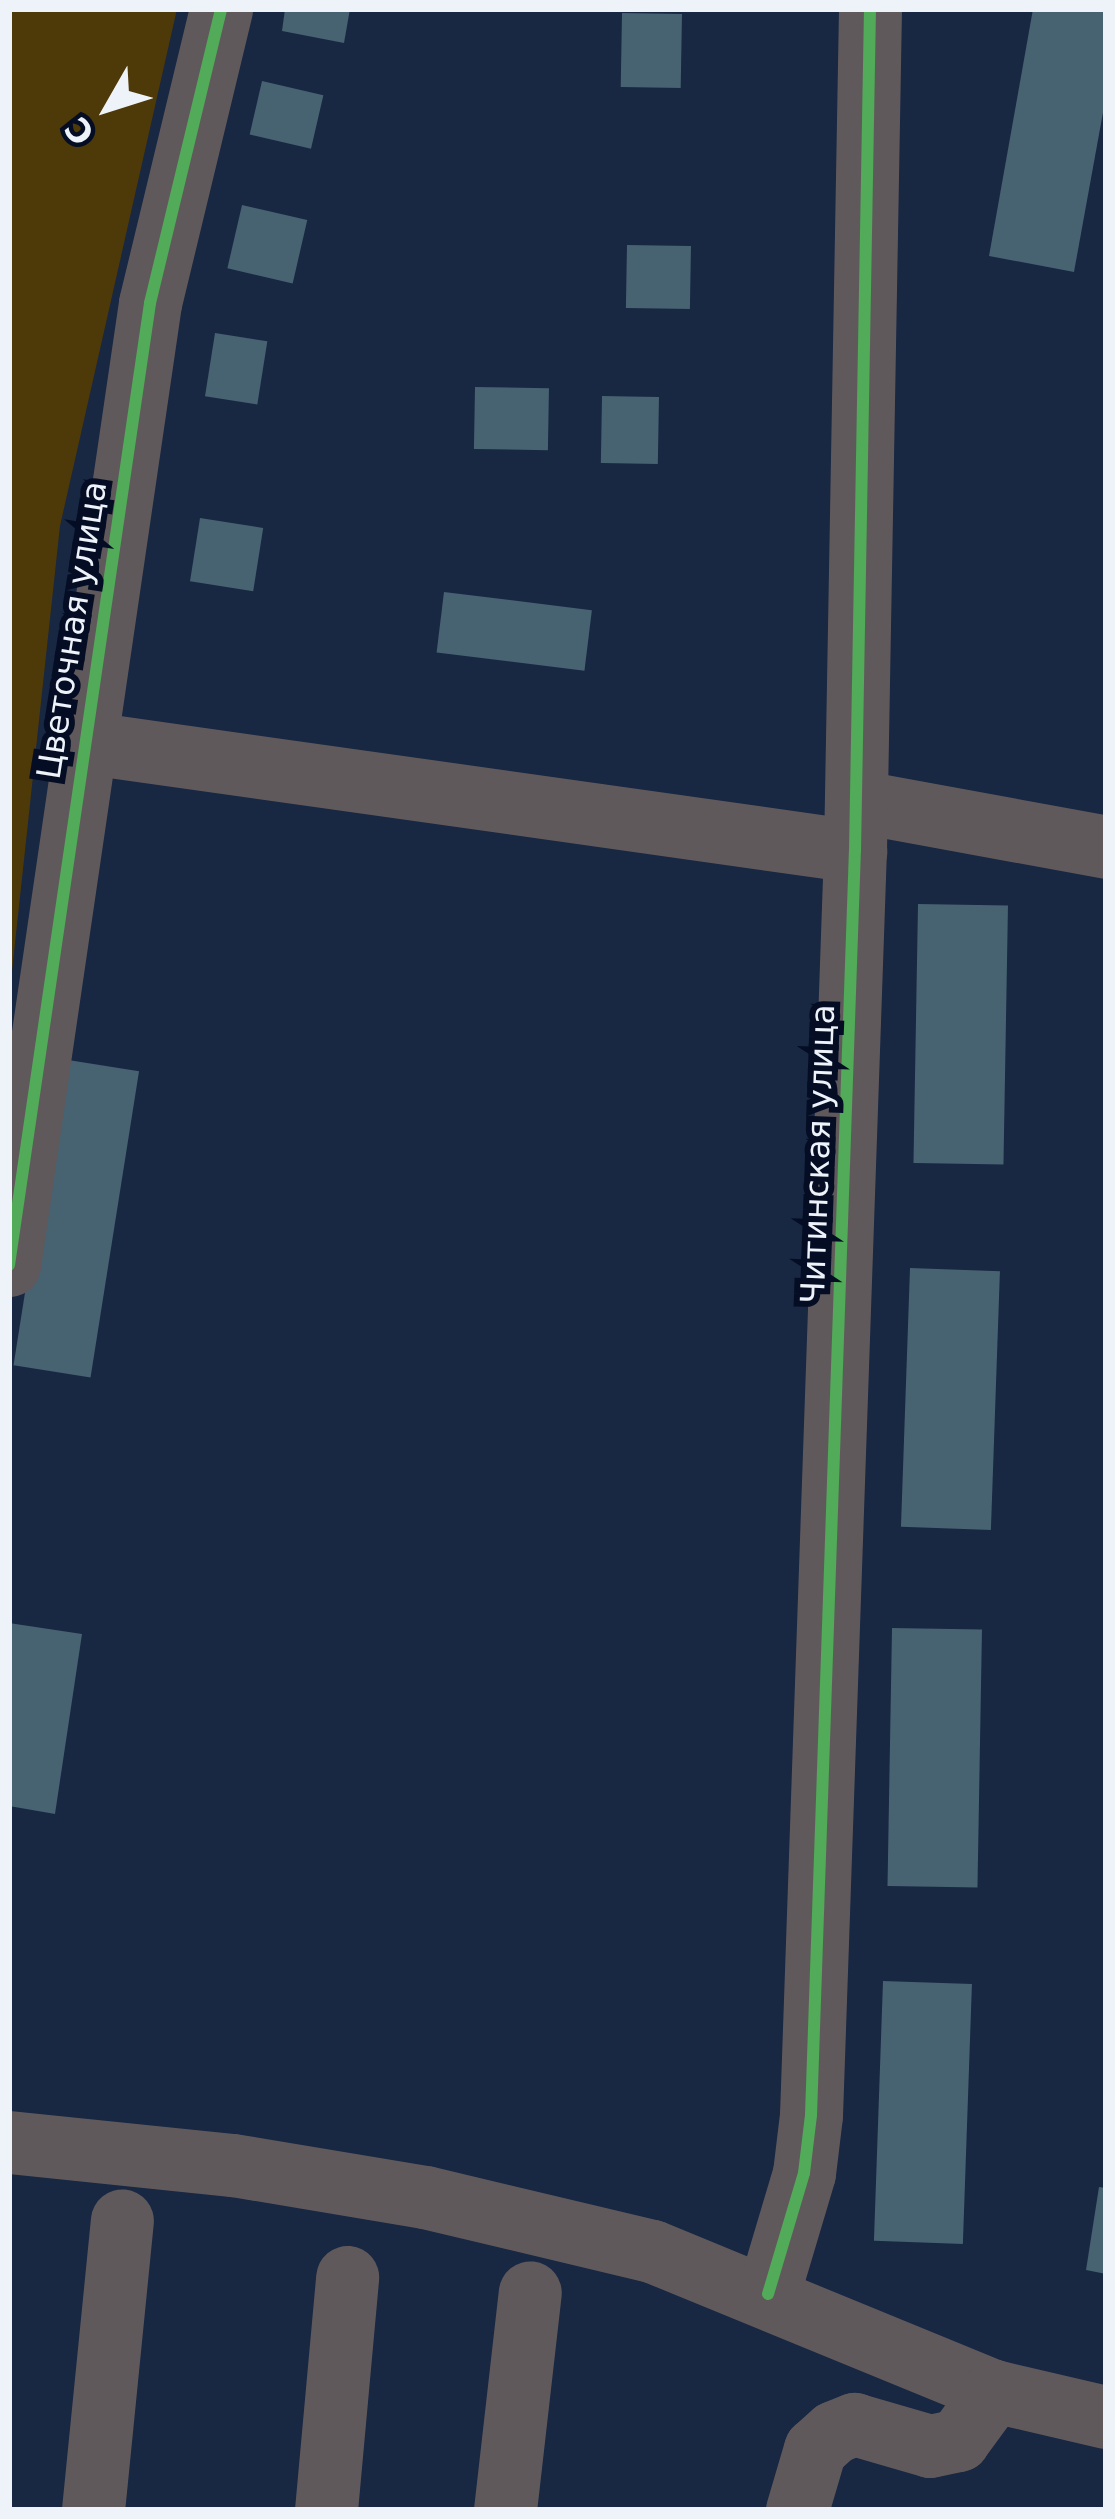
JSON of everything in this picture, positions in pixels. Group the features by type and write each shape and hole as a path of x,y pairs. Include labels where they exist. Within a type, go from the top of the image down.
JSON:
{"street":[{"name":"Цветочная улица","path":"9,1265 82,742 150,303 221,9"},
{"name":"Читинская улица","path":"768,2294 804,2173 812,2115 856,826 870,9"},
{"path":"82,742 856,826 1106,848"},
{"path":"9,2142 233,2165 425,2197 652,2251 768,2294 994,2391 1106,2417"},
{"path":"93,2510 122,2220"},
{"path":"326,2510 347,2277"},
{"path":"505,2510 530,2292"},
{"path":"797,2510 815,2449 834,2432 854,2424 931,2446 958,2440 994,2391"}],"shaded area":[{"path":"9,9 177,9 60,526 9,999"}],"building":[{"path":"285,9 350,9 344,43 282,31"},
{"path":"1033,9 1106,9 1106,96 1074,272 989,256"},
{"path":"622,13 682,14 681,88 621,87"},
{"path":"262,81 323,95 311,149 250,135"},
{"path":"242,205 307,220 293,283 227,268"},
{"path":"627,245 691,246 690,309 626,308"},
{"path":"215,333 267,341 257,405 205,396"},
{"path":"475,387 549,388 548,450 474,449"},
{"path":"602,396 659,397 658,464 601,463"},
{"path":"200,518 263,528 253,591 190,581"},
{"path":"444,592 592,610 584,671 437,653"},
{"path":"918,904 1008,906 1003,1165 913,1163"},
{"path":"62,1059 139,1071 91,1377 14,1365"},
{"path":"910,1268 1000,1271 991,1530 901,1527"},
{"path":"9,1623 82,1634 55,1814 9,1806"},
{"path":"892,1628 982,1630 977,1888 887,1886"},
{"path":"883,1981 972,1984 963,2244 874,2241"},
{"path":"1099,2187 1106,2188 1106,2274 1086,2270"}],"cycle path":[{"path":"9,1265 150,303 221,9"},
{"path":"768,2294 804,2173 811,2115 855,851 870,9"}]}
